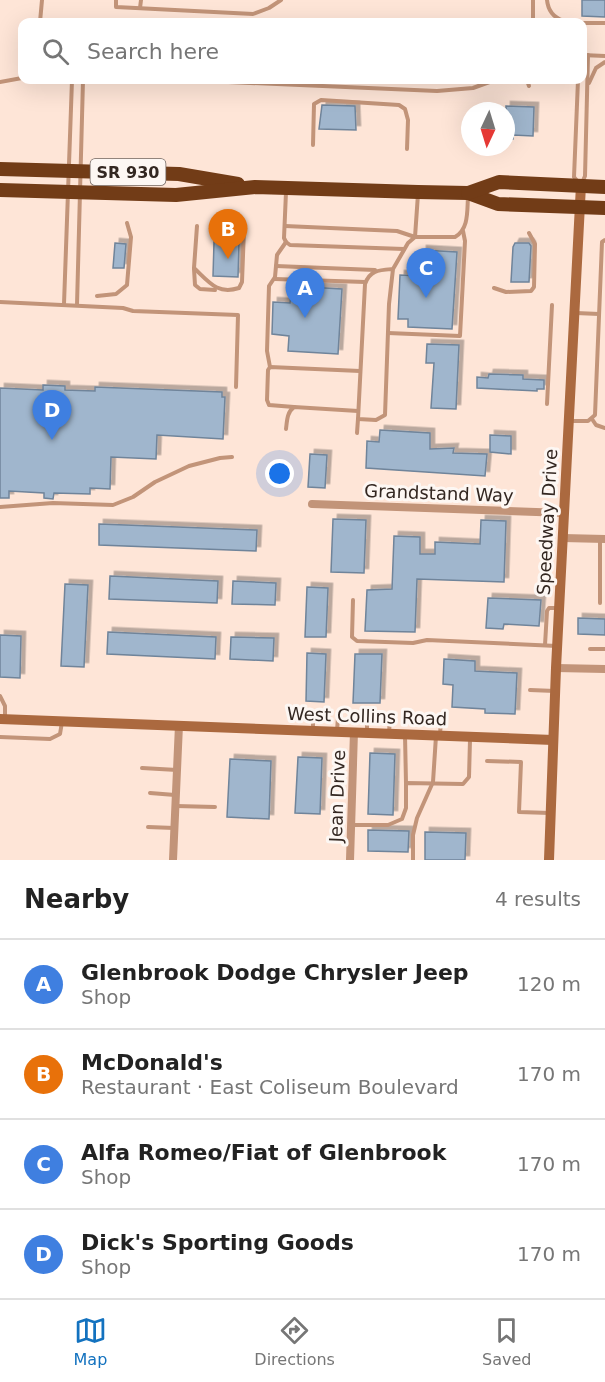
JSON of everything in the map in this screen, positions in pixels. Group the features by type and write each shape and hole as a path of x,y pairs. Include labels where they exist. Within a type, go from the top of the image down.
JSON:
{"highway":[{"name":"SR 930","path":"0,169 179,174 255,187"},
{"name":"SR 930","path":"468,193 498,182 605,186"},
{"name":"SR 930","path":"0,190 176,195 255,187 468,193 498,204 605,208"}],"main road":[{"name":"Speedway Drive","path":"549,860 556,668 581,185"},
{"name":"West Collins Road","path":"2,719 553,740"}],"street":[{"name":"Grandstand Way","path":"312,504 564,513"},
{"path":"563,538 603,539"},
{"path":"556,668 605,669"},
{"path":"173,860 179,725"},
{"name":"Jean Drive","path":"350,860 354,732"}],"lane":[{"path":"40,18 42,0"},
{"path":"116,0 116,8 253,14 281,0"},
{"path":"140,8 141,0"},
{"path":"532,18 533,0"},
{"path":"547,0 550,11 558,18"},
{"path":"587,22 605,23"},
{"path":"577,84 574,177 581,185 585,176 588,55 605,56"},
{"path":"588,86 596,68 605,62"},
{"path":"0,82 18,79"},
{"path":"72,84 77,305"},
{"path":"64,304 83,84"},
{"path":"276,84 437,91 473,88 484,84"},
{"path":"313,145 314,104 321,100 399,105 405,109 408,120 407,149"},
{"path":"286,188 286,242 277,255 274,279 269,286 267,358 270,367 267,400 269,405 358,411"},
{"path":"358,418 376,420 385,415 393,268 404,249 415,237 418,192"},
{"path":"388,333 460,336 464,231 468,193"},
{"path":"98,296 116,294 127,285 130,274 131,237 127,223"},
{"path":"197,226 195,285 200,289 231,291 239,288 242,282 244,229"},
{"path":"285,226 397,231 415,237 455,237 464,231"},
{"path":"494,288 506,292 531,291 534,286 535,244 529,233"},
{"path":"592,419 595,415 603,266 602,242 605,240"},
{"path":"286,242 290,245 404,249"},
{"path":"276,266 378,270 393,268"},
{"path":"194,268 212,287 219,290"},
{"path":"357,433 365,282 368,276 378,270"},
{"path":"274,279 365,282"},
{"path":"0,302 238,315 236,387"},
{"path":"547,404 552,305"},
{"path":"573,313 599,314"},
{"path":"270,367 360,370"},
{"path":"286,429 287,417 294,407"},
{"path":"569,421 592,419"},
{"path":"592,419 596,425 605,428"},
{"path":"0,507 54,503 113,505 133,497 155,482 189,466 232,457"},
{"path":"600,603 603,539"},
{"path":"353,600 352,635 357,641 413,643 435,640 558,646"},
{"path":"545,645 547,611 549,608 560,608"},
{"path":"590,649 605,649"},
{"path":"530,690 555,692"},
{"path":"0,696 5,706 2,719"},
{"path":"313,716 313,731"},
{"path":"338,717 338,732"},
{"path":"367,717 367,733"},
{"path":"389,734 390,718"},
{"path":"413,860 413,835 417,818 433,782 441,719"},
{"path":"0,737 50,739 60,734 62,721"},
{"path":"351,825 388,825 402,819 406,808 405,734"},
{"path":"406,783 463,784 469,777 470,737"},
{"path":"487,761 521,762 519,812 551,813"},
{"path":"142,768 177,770"},
{"path":"150,793 176,795"},
{"path":"176,806 215,807"},
{"path":"148,827 175,829"}],"building":[{"path":"582,0 605,0 605,17 582,16"},
{"path":"322,105 355,106 356,130 319,129"},
{"path":"515,106 534,107 533,136 515,135"},
{"path":"214,242 239,243 238,277 213,276"},
{"path":"115,243 126,244 124,268 113,268"},
{"path":"515,243 529,243 531,246 529,282 511,282"},
{"path":"422,250 457,252 452,329 408,327 408,319 398,319 400,275 421,276"},
{"path":"291,286 342,289 338,354 288,351 289,336 272,334 273,302 290,303"},
{"path":"427,344 459,345 456,409 431,408 434,363 426,363"},
{"path":"489,374 523,375 523,379 544,380 544,389 537,389 537,391 477,388 477,377 488,378"},
{"path":"43,385 65,386 65,390 95,391 95,387 222,392 222,397 225,397 223,439 157,435 156,459 111,457 110,489 90,488 90,494 54,493 53,499 44,498 44,493 9,491 9,498 0,498 0,388 43,390"},
{"path":"380,430 430,433 430,449 454,448 453,453 487,454 485,476 366,468 367,441 379,442"},
{"path":"490,435 511,436 511,454 490,452"},
{"path":"310,454 327,455 325,488 308,487"},
{"path":"333,519 366,520 364,573 331,572"},
{"path":"481,520 506,521 504,582 417,579 415,632 365,631 367,590 392,589 394,536 420,537 420,554 435,554 435,542 480,544"},
{"path":"99,524 257,530 256,551 99,545"},
{"path":"110,576 218,581 217,603 109,599"},
{"path":"233,581 276,583 275,605 232,604"},
{"path":"65,584 88,585 84,667 61,666"},
{"path":"307,587 328,588 326,637 305,637"},
{"path":"488,598 541,600 539,626 504,624 503,629 486,628"},
{"path":"578,618 605,619 605,635 578,634"},
{"path":"108,632 216,637 215,659 107,654"},
{"path":"0,635 21,636 20,678 0,677"},
{"path":"231,637 274,638 273,661 230,659"},
{"path":"307,653 326,654 324,702 306,701"},
{"path":"355,654 382,654 380,703 353,703"},
{"path":"444,659 475,661 475,671 517,673 515,714 485,713 485,709 452,707 453,685 443,684"},
{"path":"370,753 395,754 393,815 368,814"},
{"path":"298,757 322,758 320,814 295,813"},
{"path":"230,759 271,761 269,819 227,817"},
{"path":"368,830 409,831 408,852 368,851"},
{"path":"425,832 466,833 465,860 425,860"}],"place":[{"name":"McDonald's","path":"228,259"},
{"name":"Alfa Romeo/Fiat of Glenbrook","path":"426,298"},
{"name":"Glenbrook Dodge Chrysler Jeep","path":"305,318"},
{"name":"Dick's Sporting Goods","path":"52,440"}]}
